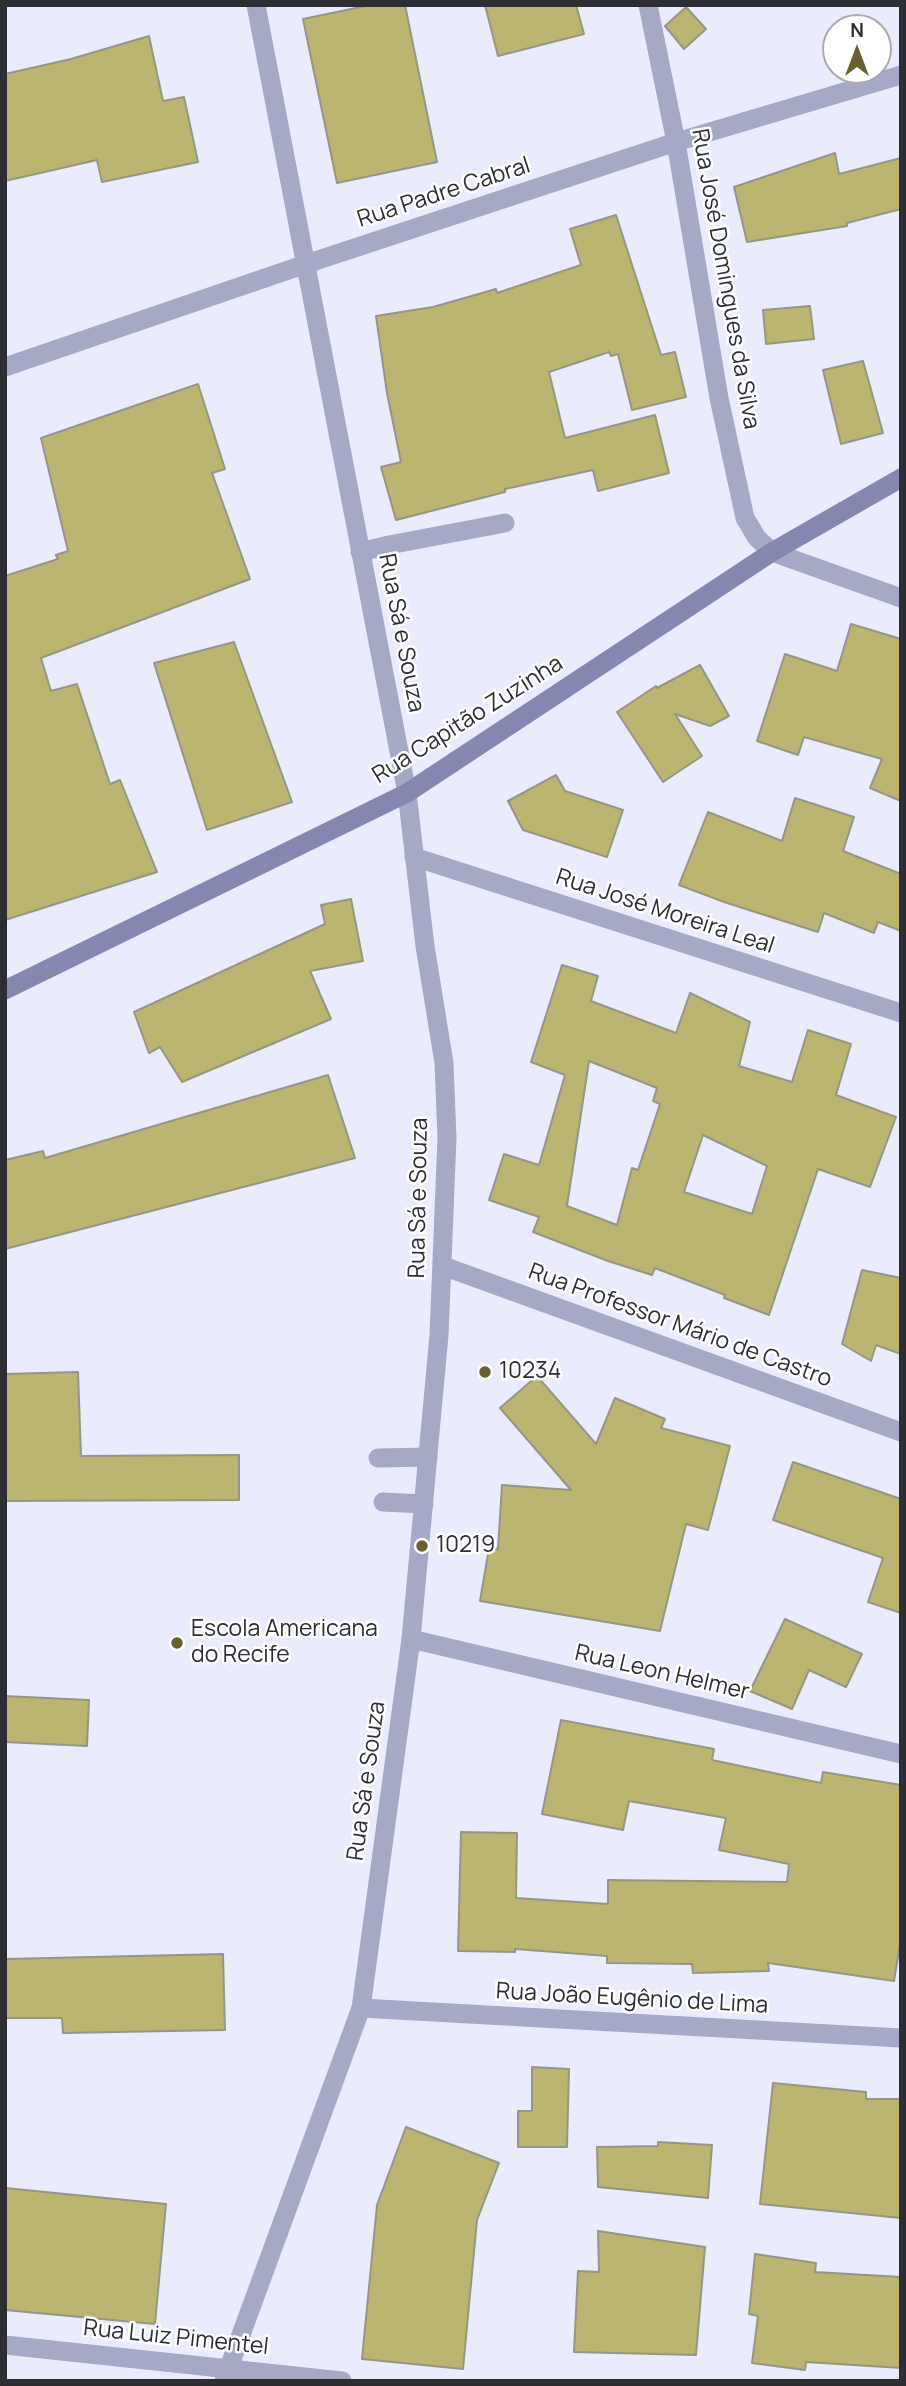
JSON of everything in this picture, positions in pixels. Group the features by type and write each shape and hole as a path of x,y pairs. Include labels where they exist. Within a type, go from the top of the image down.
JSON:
{"main road":[{"name":"Rua Capitão Zuzinha","path":"5,990 407,793 772,552 901,478"}],"street":[{"name":"Rua Sá e Souza","path":"227,2374 361,2008 411,1639 443,1266 447,1138 444,1063 407,793 256,5"},
{"name":"Rua José Domingues da Silva","path":"648,5 676,142 719,398 745,518 757,538 772,552"},
{"name":"Rua Padre Cabral","path":"5,367 676,142 901,75"},
{"path":"360,552 505,523"},
{"path":"772,552 901,598"},
{"name":"Rua José Moreira Leal","path":"414,857 901,1013"},
{"name":"Rua Professor Mário de Castro","path":"443,1266 901,1432"},
{"path":"378,1458 428,1457"},
{"path":"383,1502 424,1504"},
{"name":"Rua Leon Helmer","path":"411,1639 901,1754"},
{"name":"Rua João Eugênio de Lima","path":"361,2008 901,2038"},
{"name":"Rua Luiz Pimentel","path":"5,2345 227,2374 342,2381"}],"building":[{"path":"370,5 405,5 437,162 337,183 303,19"},
{"path":"485,5 576,5 584,34 498,56"},
{"path":"686,7 706,29 684,49 665,26"},
{"path":"149,36 163,101 184,97 198,162 102,182 97,160 5,181 5,74 71,59"},
{"path":"835,153 839,174 901,158 901,209 847,223 847,226 747,242 734,187"},
{"path":"616,215 661,355 675,352 686,397 632,410 618,354 611,356 609,352 549,372 565,438 655,415 669,473 598,491 593,470 505,489 505,492 396,520 381,467 401,462 387,393 376,316 433,307 496,289 497,293 581,265 570,229"},
{"path":"810,306 814,339 766,344 763,310"},
{"path":"863,361 883,433 841,444 823,370"},
{"path":"198,384 225,469 212,473 250,579 41,658 51,691 77,684 110,784 120,780 157,872 5,920 5,576 58,559 56,555 68,551 41,438"},
{"path":"851,624 901,639 901,801 870,788 882,759 804,737 798,755 757,741 785,654 837,671"},
{"path":"234,642 292,802 207,830 154,663"},
{"path":"700,665 729,716 710,726 675,714 702,756 663,782 617,712 656,686 657,688"},
{"path":"556,775 565,791 623,810 607,857 523,830 508,801"},
{"path":"795,798 854,817 843,851 901,874 901,931 878,922 874,933 824,913 818,932 679,885 708,812 782,841"},
{"path":"351,899 363,961 310,971 331,1019 182,1082 160,1047 149,1053 134,1012 325,924 321,905"},
{"path":"562,965 598,976 591,1001 676,1033 690,993 750,1022 739,1066 792,1082 808,1030 851,1044 836,1095 896,1117 870,1187 818,1169 769,1315 655,1268 652,1275 533,1232 539,1217 489,1200 504,1154 539,1165 565,1075 531,1062","holes":["589,1061 657,1088 653,1101 660,1104 638,1170 632,1168 617,1225 567,1206","703,1135 767,1166 752,1214 684,1192"]},
{"path":"328,1075 355,1158 5,1249 5,1160 43,1151 45,1158"},
{"path":"862,1270 901,1278 901,1354 876,1345 871,1361 842,1344"},
{"path":"78,1372 81,1456 239,1455 239,1500 5,1501 5,1374"},
{"path":"537,1376 596,1444 615,1398 665,1419 661,1428 730,1446 708,1530 686,1524 660,1631 480,1601 489,1548 498,1549 502,1485 571,1490 500,1408"},
{"path":"793,1462 901,1499 901,1613 868,1602 883,1558 773,1520"},
{"path":"785,1619 862,1654 846,1687 809,1670 792,1709 750,1691"},
{"path":"5,1696 89,1700 87,1746 5,1742"},
{"path":"561,1720 714,1749 712,1760 821,1783 823,1772 901,1785 901,1938 894,1981 768,1963 769,1971 693,1973 692,1964 607,1963 607,1956 515,1949 515,1952 458,1951 461,1832 517,1833 516,1898 608,1904 608,1880 787,1882 789,1864 719,1850 726,1818 629,1801 623,1830 542,1814"},
{"path":"223,1954 225,2030 63,2033 62,2018 5,2018 5,1959"},
{"path":"532,2067 569,2069 567,2147 518,2147 518,2111 532,2111"},
{"path":"773,2083 866,2092 866,2099 901,2099 901,2218 760,2204"},
{"path":"406,2127 499,2163 477,2220 463,2369 362,2359 377,2205"},
{"path":"658,2142 712,2145 708,2198 598,2187 597,2147 658,2146"},
{"path":"5,2188 166,2204 155,2324 5,2310"},
{"path":"598,2231 705,2247 696,2355 574,2352 578,2271 599,2272"},
{"path":"755,2254 816,2263 815,2272 901,2277 901,2368 806,2362 805,2370 752,2363 758,2316 749,2314"}],"place":[{"name":"10234","path":"485,1372"},
{"name":"10219","path":"422,1546"},
{"name":"Escola Americana do Recife","path":"177,1643"}]}
